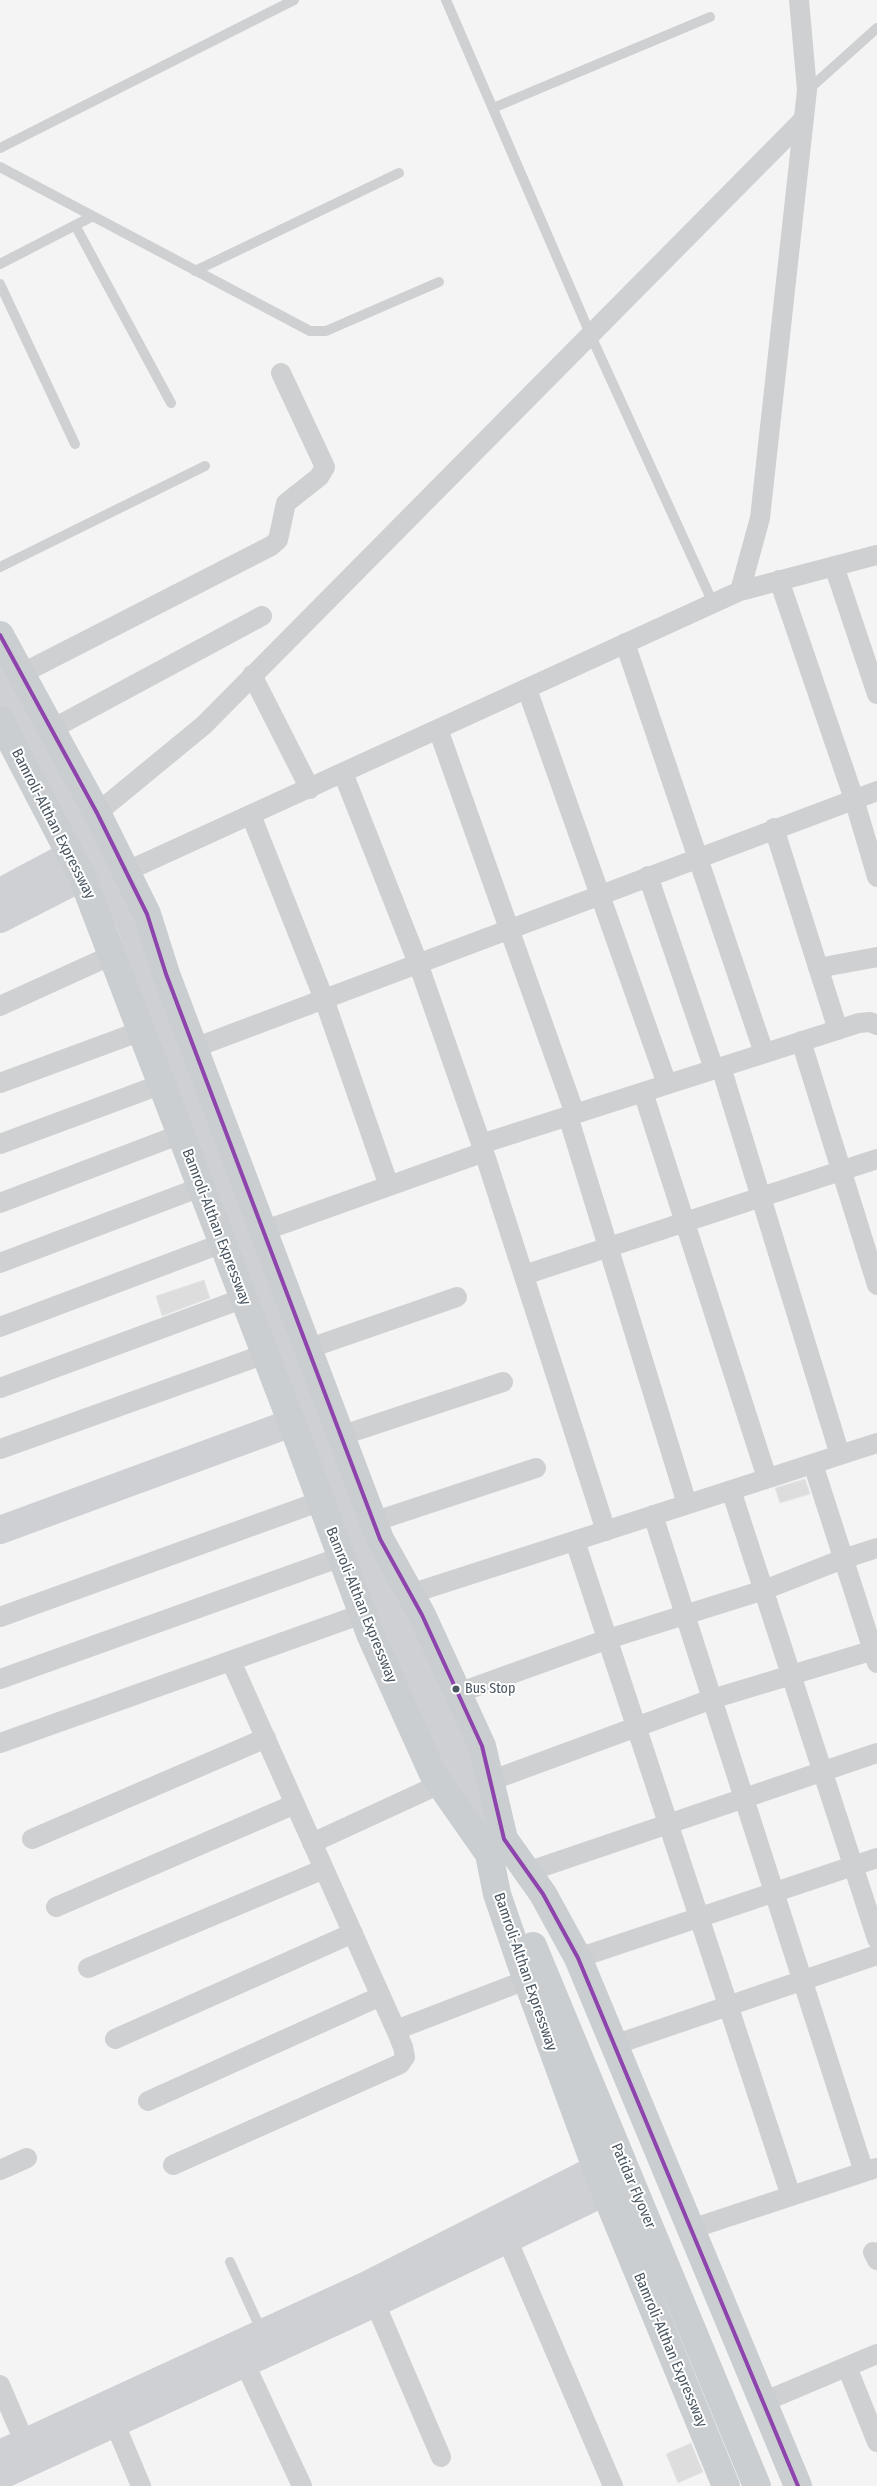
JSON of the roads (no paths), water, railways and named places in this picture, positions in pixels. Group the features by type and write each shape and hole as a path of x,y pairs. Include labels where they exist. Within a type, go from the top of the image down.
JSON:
{"main road":[{"path":"0,635 11,675 52,729 95,854 147,914 194,1048 307,1348 310,1415 340,1436 380,1539 410,1594 482,1746 490,1781 496,1846"},
{"name":"Bamroli-Althan Expressway","path":"0,720 95,854 112,955 266,1354 310,1415 320,1501 350,1552 362,1614 434,1774 440,1784 496,1846 497,1894 526,1980 600,2180 726,2486"},
{"name":"Patidar Flyover","path":"496,1846 527,1872 543,1894 558,1955 757,2486"},
{"name":"Patidar Flyover","path":"497,1894 558,1955 781,2486"},
{"path":"558,1955 614,2045 798,2486"}],"street":[{"path":"740,591 760,518 807,90 799,0"},
{"path":"0,919 95,854 204,725 804,119"},
{"path":"11,675 271,546 278,540 286,503 319,477 325,467 281,373"},
{"path":"0,892 95,854 252,815 740,591 877,555"},
{"path":"834,566 877,694"},
{"path":"779,580 854,799 877,876"},
{"path":"52,729 262,616"},
{"path":"625,643 764,1054"},
{"name":"Bamroli-Althan Expressway","path":"11,675 132,931 310,1415 350,1552"},
{"path":"252,676 310,788"},
{"path":"527,688 667,1084"},
{"path":"438,729 510,929 571,1115 608,1246 687,1504"},
{"path":"343,773 418,963 483,1148 606,1531"},
{"path":"194,1048 774,828 877,791"},
{"path":"252,815 324,999 389,1186"},
{"path":"774,828 838,1030"},
{"path":"648,876 762,1198 840,1454"},
{"path":"0,1006 112,955"},
{"path":"818,968 877,957"},
{"path":"263,1232 389,1186 571,1115 838,1030 870,1022 877,1026"},
{"path":"0,1083 141,1031"},
{"path":"802,1041 877,1284"},
{"path":"0,1144 162,1084"},
{"path":"643,1092 767,1478"},
{"path":"0,1203 181,1134"},
{"path":"524,1275 684,1221 762,1198 877,1158"},
{"path":"0,1263 201,1187"},
{"path":"0,1327 223,1243"},
{"path":"307,1348 457,1297"},
{"path":"0,1388 244,1298"},
{"path":"0,1449 266,1354"},
{"path":"340,1436 503,1382"},
{"path":"0,1530 310,1415"},
{"path":"410,1594 877,1443"},
{"path":"490,1781 712,1699 791,1675 876,1654 813,1464"},
{"path":"373,1522 536,1468"},
{"path":"731,1490 877,1940"},
{"path":"0,1617 320,1501"},
{"path":"653,1515 802,1979 871,2170 691,2229"},
{"path":"575,1541 791,2196"},
{"path":"458,1693 608,1639 764,1590 843,1558 877,1548"},
{"path":"0,1679 350,1552 440,1753 482,1830 496,1846"},
{"path":"0,1743 362,1614"},
{"path":"173,2165 400,2064 405,2052 231,1660"},
{"path":"32,1839 266,1738"},
{"path":"527,1872 822,1770 877,1753"},
{"path":"312,1843 440,1784"},
{"path":"56,1907 295,1804"},
{"path":"558,1955 699,1917 877,1858"},
{"path":"88,1968 324,1869"},
{"path":"115,2039 352,1933"},
{"path":"614,2045 802,1979 877,1955"},
{"path":"396,2030 526,1980"},
{"path":"148,2101 381,1996"},
{"path":"0,2170 27,2158"},
{"path":"0,2454 29,2453 115,2424 376,2303 507,2239 600,2180"},
{"path":"0,2476 29,2453 263,2333 600,2180"},
{"path":"507,2239 606,2484"},
{"path":"376,2303 441,2457"},
{"path":"763,2402 877,2354"},
{"path":"245,2364 302,2486"},
{"path":"847,2367 877,2442"},
{"path":"0,2385 29,2453"},
{"path":"115,2424 141,2486"}],"lane":[{"path":"0,148 294,0"},
{"path":"446,0 591,336 713,603"},
{"path":"493,108 710,17"},
{"path":"807,90 877,28"},
{"path":"0,167 310,331 326,330 439,282"},
{"path":"195,271 399,173"},
{"path":"0,264 93,216"},
{"path":"75,225 171,403"},
{"path":"0,284 75,444"},
{"path":"0,567 205,466"},
{"path":"230,2262 263,2333"}],"place":[{"name":"Bus Stop","path":"456,1689"}]}
